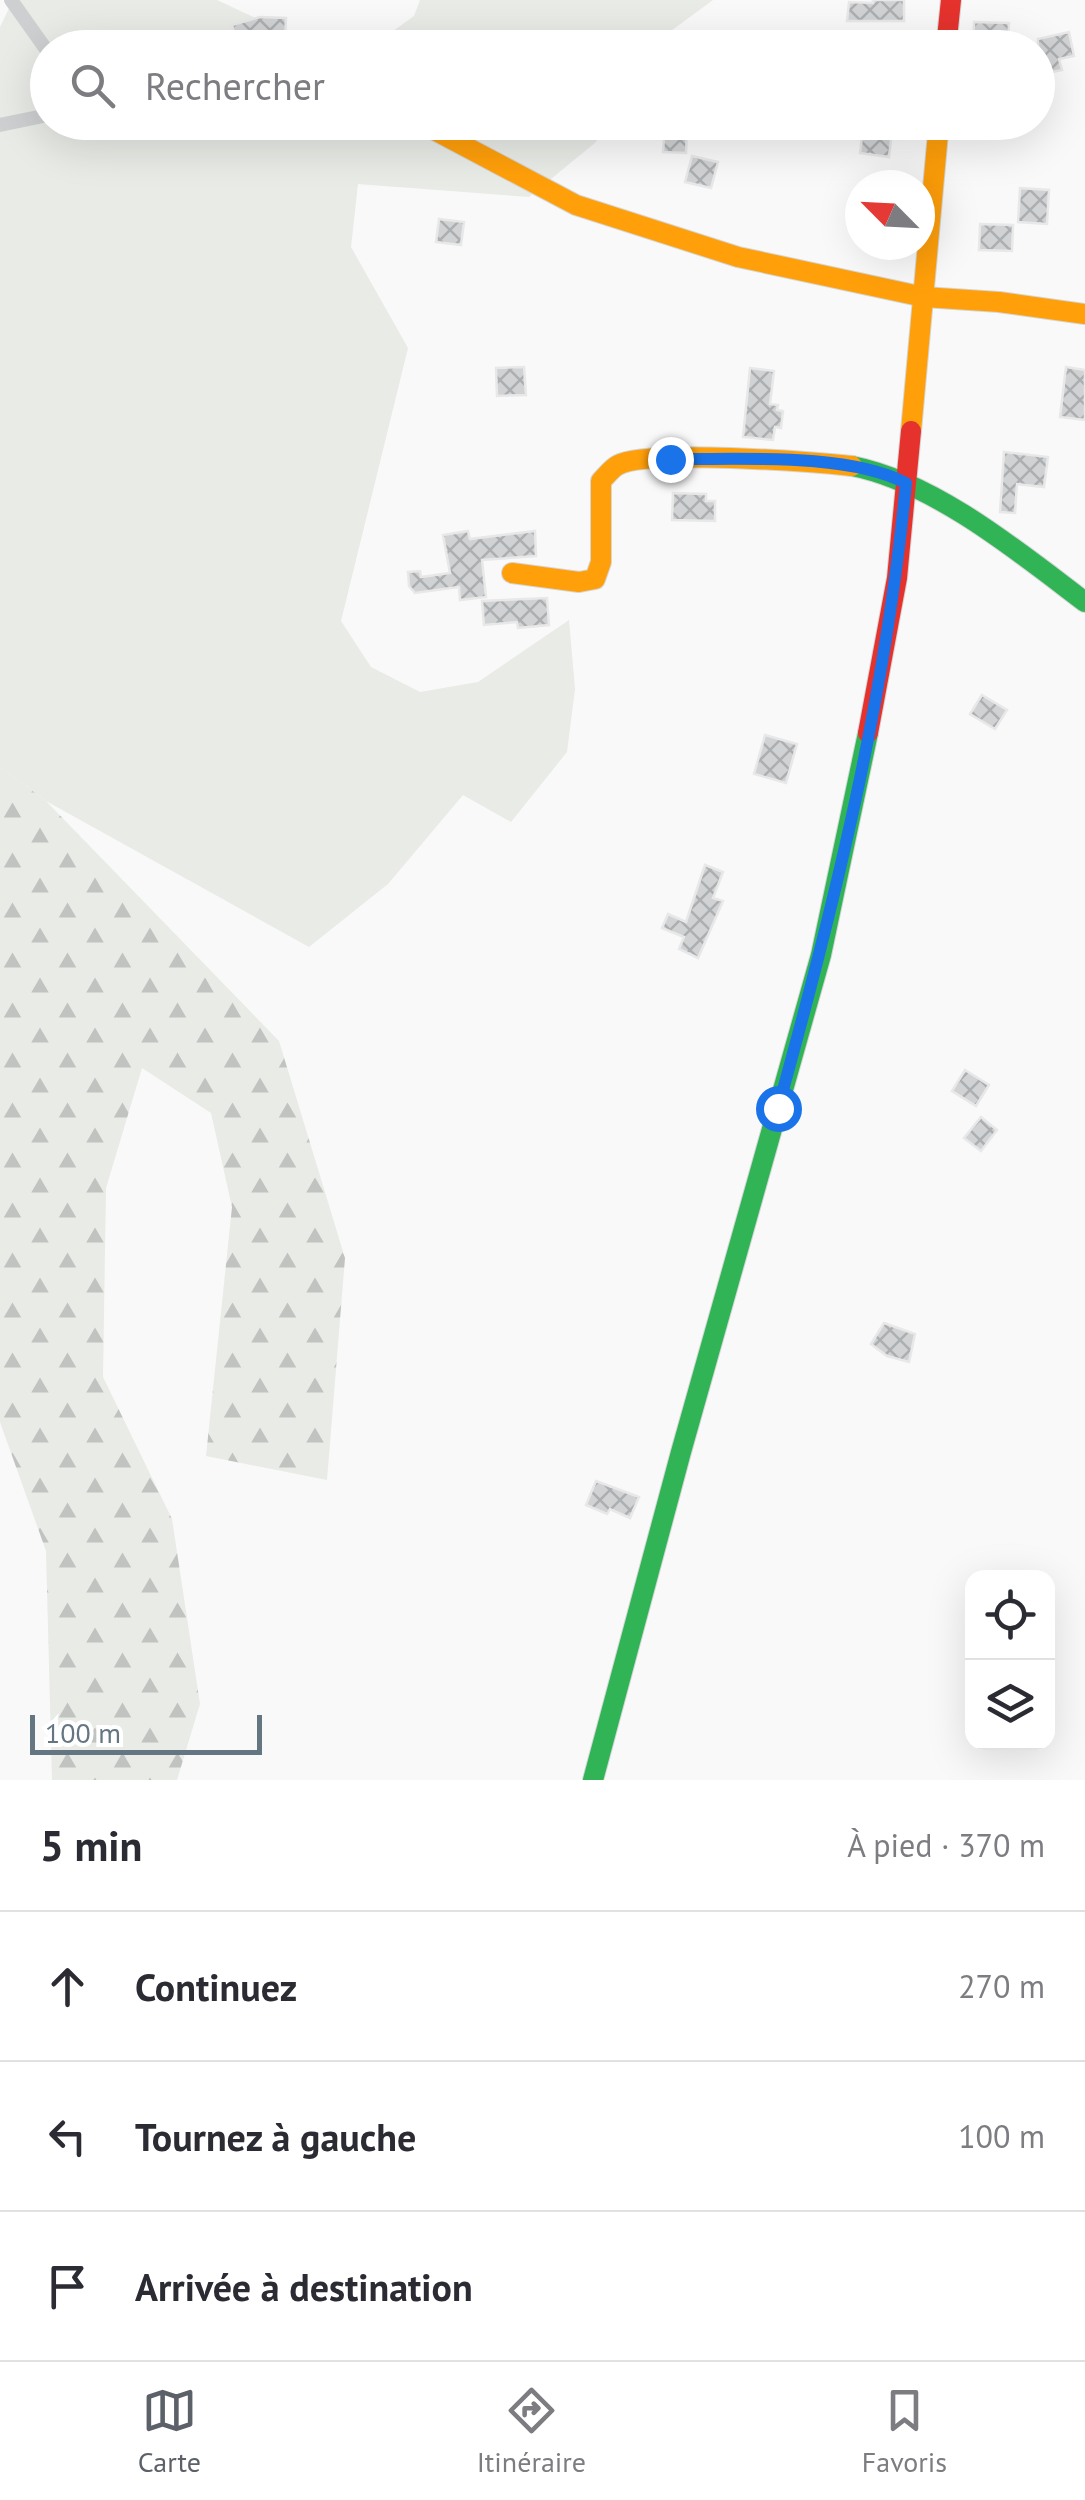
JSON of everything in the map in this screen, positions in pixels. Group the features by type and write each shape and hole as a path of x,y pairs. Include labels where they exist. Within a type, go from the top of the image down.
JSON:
{"street":[{"path":"11,0 32,30"},
{"path":"948,30 951,0"},
{"path":"0,124 30,118"},
{"path":"453,140 576,206 738,257 924,297 1085,314"},
{"path":"594,1780 681,1452 821,954 860,778 897,578 937,140"},
{"path":"512,573 579,582 595,579 601,562 601,481 616,465 638,459 765,460 850,466 886,473 996,535 1085,602"}],"green space":[{"path":"13,0 217,0 281,30 30,30 30,140 597,140 529,197 358,184 351,247 408,348 341,621 371,667 420,692 478,682 569,620 575,689 567,752 511,822 463,795 388,884 309,947 46,801 0,767 0,27"},
{"path":"420,0 713,0 672,30 395,30 414,16"},
{"path":"0,767 46,801 279,1041 345,1258 327,1480 206,1456 232,1207 211,1113 142,1068 106,1188 103,1377 172,1519 200,1704 177,1780 52,1780 46,1551 0,1422"}],"building":[{"path":"904,0 904,21 847,21 849,2"},
{"path":"260,17 286,18 285,30 233,30 232,25"},
{"path":"974,22 1009,23 1009,30 974,30"},
{"path":"1069,32 1074,56 1059,59 1062,70 1055,71 1055,35"},
{"path":"664,140 687,140 686,153 663,152"},
{"path":"862,140 891,140 889,157 860,153"},
{"path":"692,156 718,162 711,188 685,182"},
{"path":"1020,188 1049,190 1047,224 1018,222"},
{"path":"439,219 464,222 461,245 436,242"},
{"path":"980,224 1013,225 1012,251 979,250"},
{"path":"524,367 526,395 497,396 496,368"},
{"path":"1066,367 1085,370 1085,420 1060,417"},
{"path":"750,368 774,371 770,404 783,411 781,428 775,427 773,440 743,437"},
{"path":"1004,452 1048,457 1044,487 1017,484 1015,513 1000,512"},
{"path":"673,493 706,494 706,501 715,501 715,521 672,520"},
{"path":"468,531 470,539 535,531 536,556 482,560 486,597 460,600 459,587 415,593 409,586 408,572 420,571 421,577 450,573 443,535"},
{"path":"547,598 549,625 484,625 482,601"},
{"path":"982,695 1007,710 995,729 970,714"},
{"path":"765,735 797,744 786,783 754,774"},
{"path":"705,865 723,872 713,898 723,901 698,958 679,949 684,937 662,928 668,914 686,922"},
{"path":"965,1070 989,1085 976,1106 952,1091"},
{"path":"981,1117 997,1130 981,1151 964,1138"},
{"path":"884,1323 915,1334 909,1362 887,1356 871,1344"},
{"path":"596,1481 639,1497 630,1518 586,1505"}],"traffic: fast":[{"path":"852,466 914,487 975,521 1085,602"},
{"path":"593,1780 821,955 868,733"}],"traffic: slow":[{"path":"453,140 576,205 738,257 924,297 1085,314"},
{"path":"911,431 937,140"},
{"path":"512,573 579,582 595,579 601,562 601,481 618,465 634,460 694,457 852,466"}],"traffic: jam":[{"path":"948,30 951,0"},
{"path":"868,733 897,578 911,431"}],"route":[{"path":"670,459 850,466 886,473 906,483 897,578 860,778 821,954 778,1108"}]}
